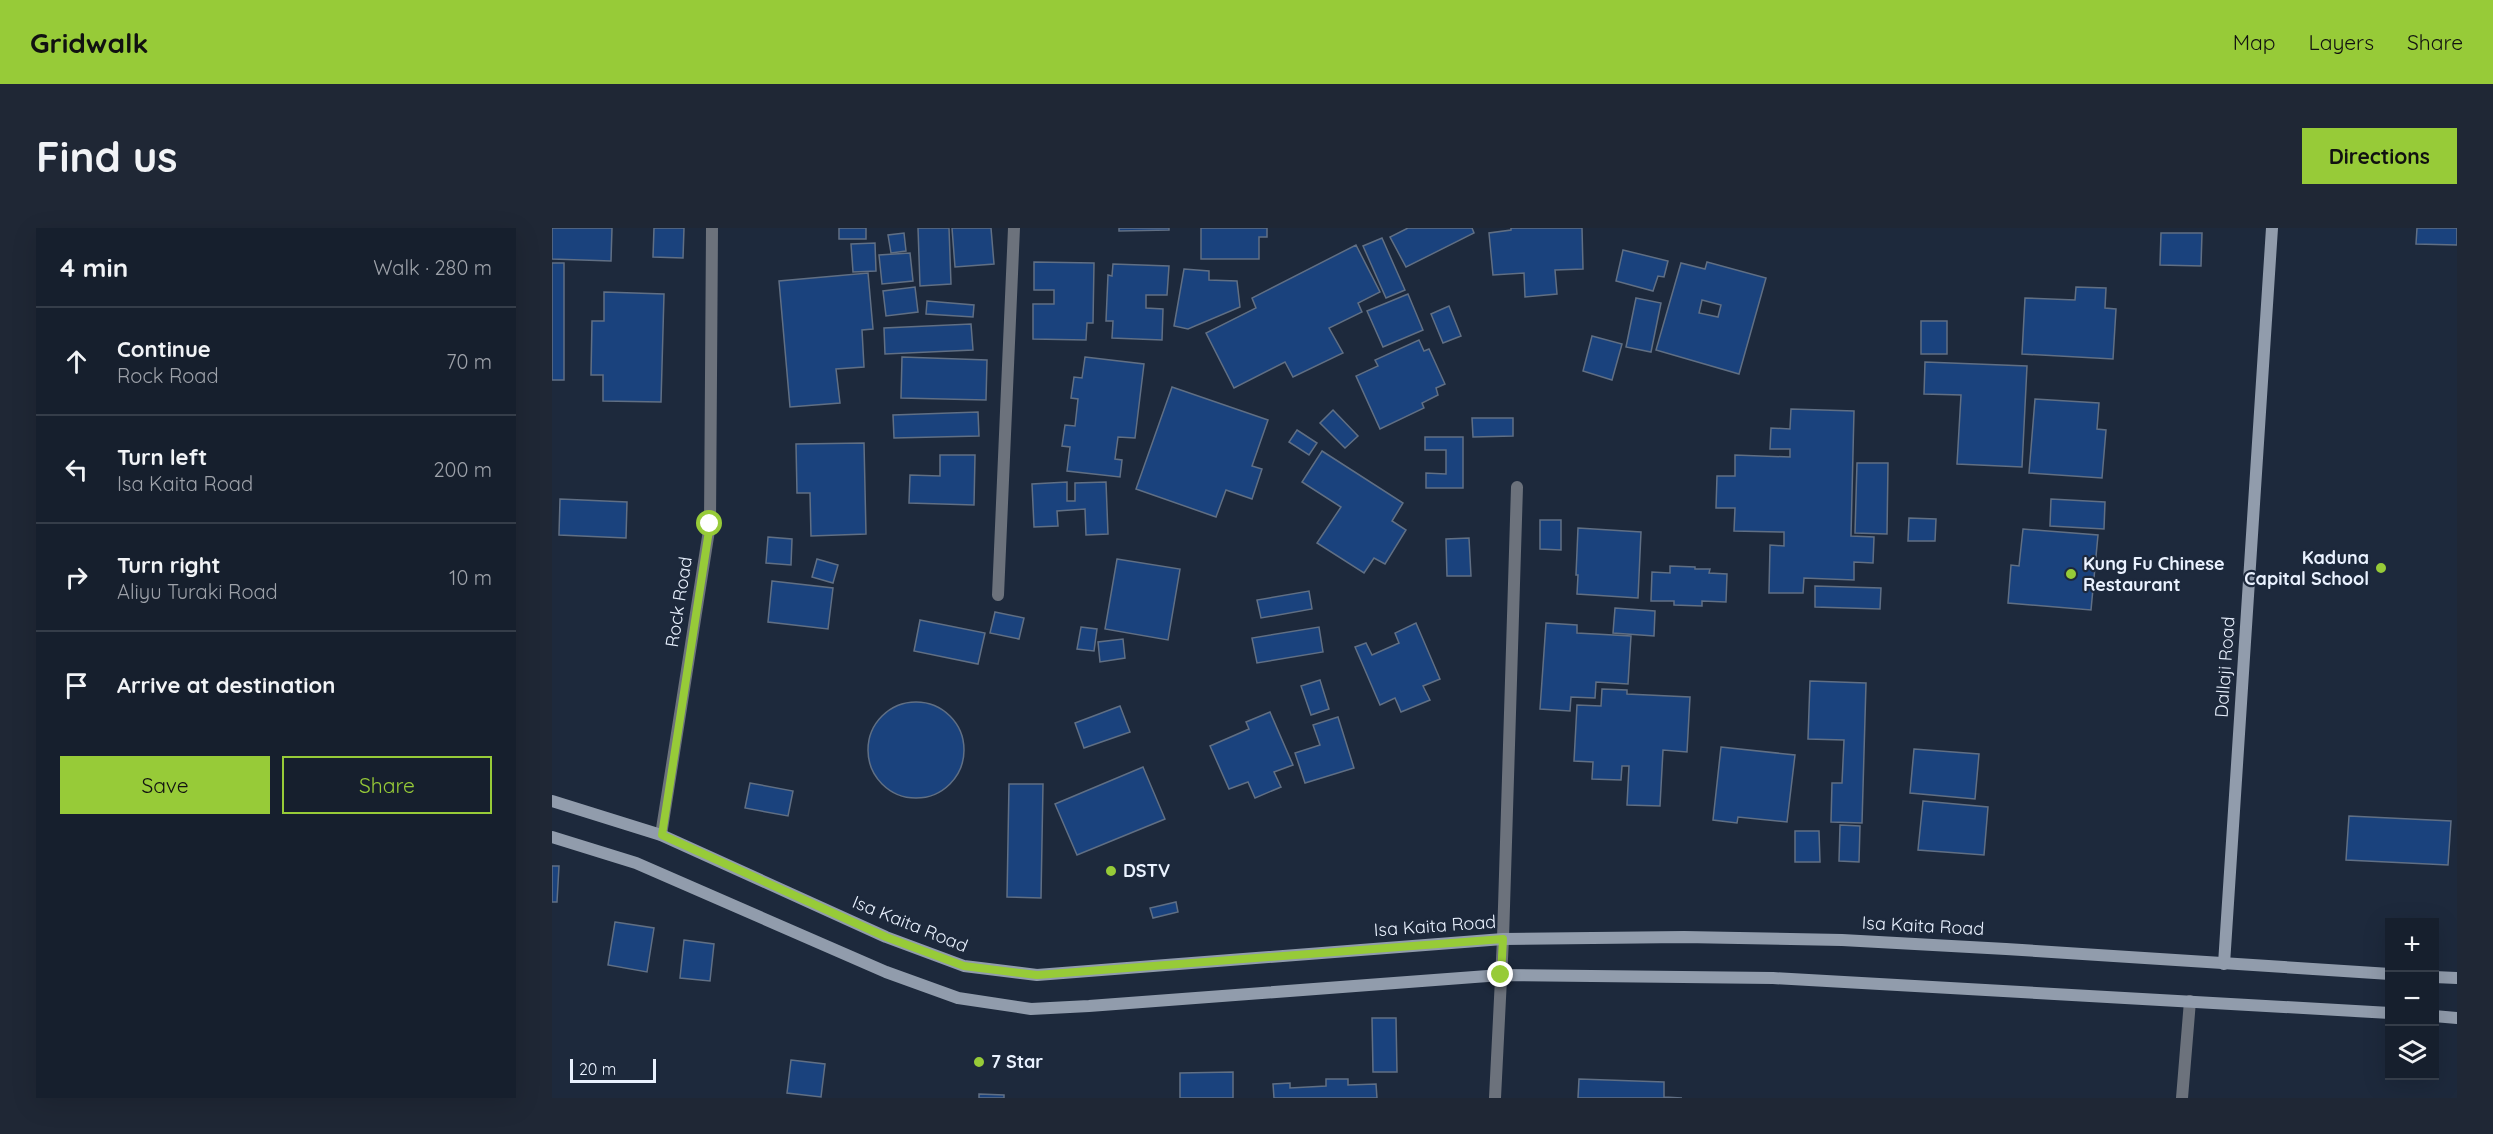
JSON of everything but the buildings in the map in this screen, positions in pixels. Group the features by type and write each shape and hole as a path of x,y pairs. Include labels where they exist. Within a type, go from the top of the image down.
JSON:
{"main road":[{"name":"Dallaji Road","path":"2224,964 2272,228"},
{"name":"Isa Kaita Road","path":"552,801 662,835 886,937 964,966 1037,975 1503,939 1684,937 1842,940 2385,974"},
{"path":"552,837 636,863 886,972 958,998 1030,1009 1501,975 1773,978 2385,1013"},
{"path":"2439,977 2457,978"},
{"path":"2439,1016 2457,1017"}],"street":[{"name":"Rock Road","path":"662,835 710,524 712,228"},
{"path":"998,595 1014,228"},
{"path":"1495,1098 1503,939 1516,487"},
{"path":"2182,1098 2190,1001"}],"place":[{"name":"Kaduna Capital School","path":"2381,568"},
{"name":"Kung Fu Chinese Restaurant","path":"2071,574"},
{"name":"DSTV","path":"1111,871"},
{"name":"7 Star","path":"979,1062"}],"route":[{"path":"710,524 662,835 886,937 964,966 1037,975 1503,939 1501,975"}]}
